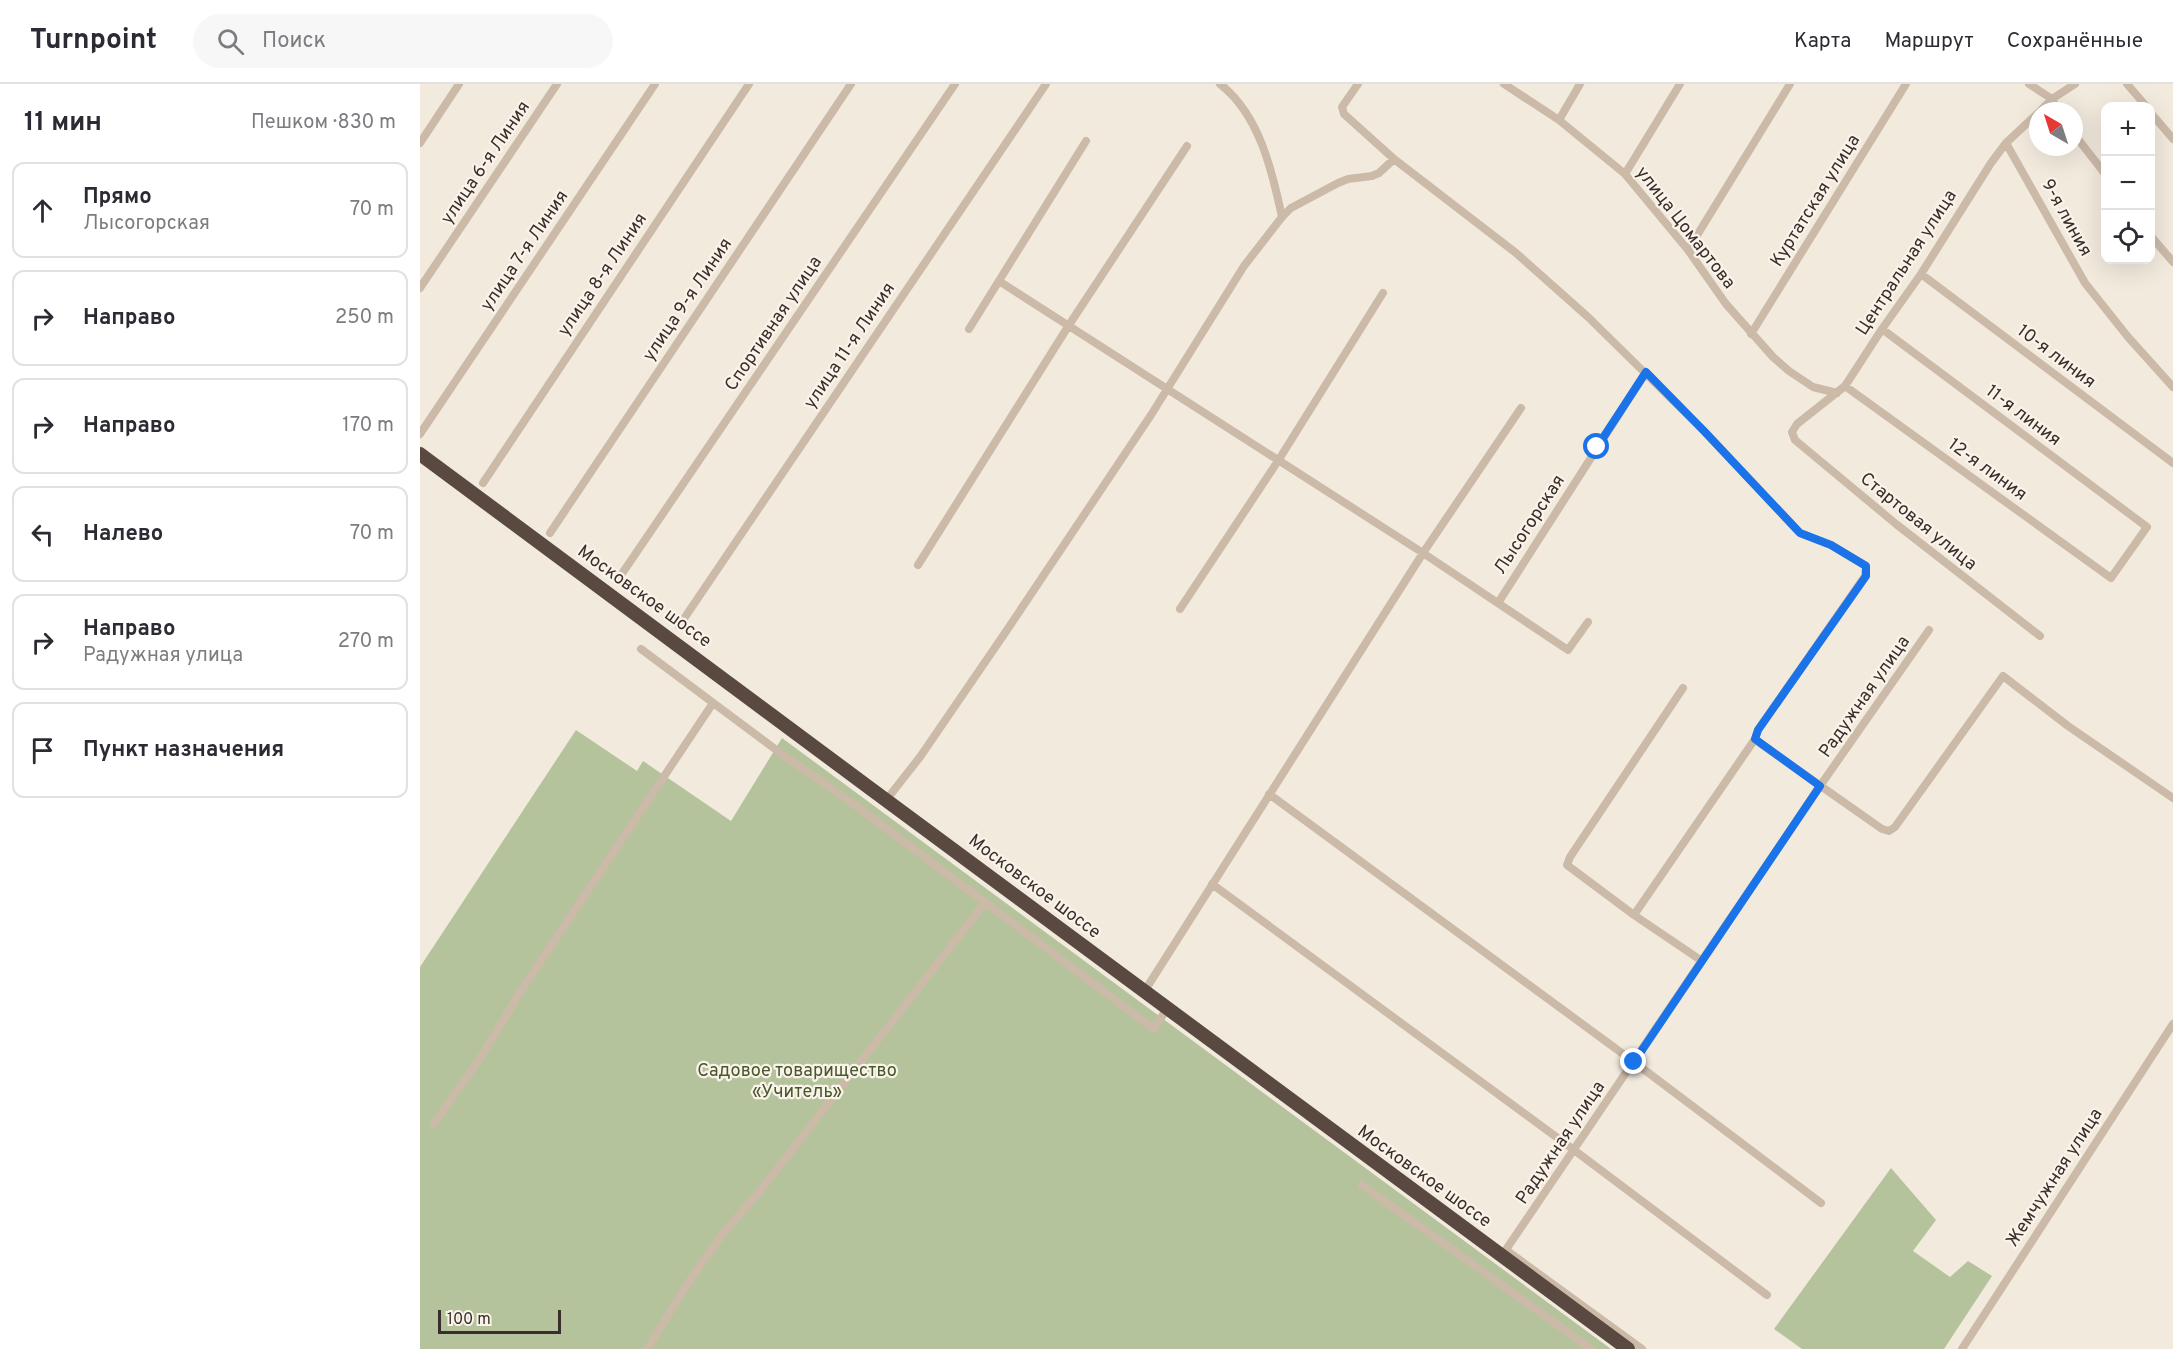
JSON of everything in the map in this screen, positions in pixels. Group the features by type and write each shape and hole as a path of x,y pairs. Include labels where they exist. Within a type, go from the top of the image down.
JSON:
{"highway":[{"name":"Московское шоссе","path":"420,454 887,799 1167,1010 1504,1253 1628,1349"}],"street":[{"path":"420,143 459,84"},
{"name":"улица 6-я Линия","path":"420,288 557,84"},
{"name":"улица 7-я Линия","path":"420,433 655,84"},
{"name":"улица 8-я Линия","path":"483,483 749,84"},
{"name":"улица 9-я Линия","path":"550,533 851,84"},
{"name":"Спортивная улица","path":"617,581 955,84"},
{"name":"улица 11-я Линия","path":"679,626 1046,84"},
{"path":"1220,84 1242,105 1251,118 1278,196 1282,217"},
{"name":"улица Цомартова","path":"1504,84 1559,120 1625,174 1688,250 1726,304 1773,357 1813,387 1837,393"},
{"path":"1559,120 1581,84"},
{"path":"1625,174 1680,84"},
{"path":"1688,250 1790,84"},
{"name":"Куртатская улица","path":"1751,334 1906,84"},
{"path":"2029,84 2054,102"},
{"name":"Центральная улица","path":"2049,102 2074,84"},
{"path":"2127,84 2143,102"},
{"path":"1356,85 1342,107 1344,114 1394,159 1516,253 1588,317 1704,431 1800,533 1831,545 1866,566 1866,576 1758,730 1755,739 1634,915"},
{"path":"2155,117 2173,139"},
{"name":"Центральная улица","path":"1797,424 1845,386 1921,274 1973,190 2006,143 2029,121"},
{"path":"969,329 1086,141"},
{"name":"9-я линия","path":"2006,143 2085,283 2128,337 2173,387"},
{"path":"918,565 1069,325 1187,146"},
{"path":"2083,146 2101,169"},
{"path":"887,799 920,757 1007,630 1151,415 1165,389 1244,266 1282,217 1291,208 1338,183 1379,173 1394,159"},
{"path":"2155,240 2173,262"},
{"name":"10-я линия","path":"1921,274 2173,463"},
{"path":"999,281 1423,553 1568,650 1588,622"},
{"path":"1180,609 1278,460 1383,293"},
{"name":"11-я линия","path":"1882,329 2146,527 2111,578"},
{"name":"Лысогорская","path":"1498,603 1646,372"},
{"name":"12-я линия","path":"1845,386 2111,578"},
{"path":"1144,992 1423,553 1521,408"},
{"name":"Стартовая улица","path":"1797,424 1792,432 1795,440 1830,471 2040,636"},
{"name":"Радужная улица","path":"1504,1253 1820,786 1929,630"},
{"path":"641,649 851,802 984,904 1154,1029 1167,1010"},
{"path":"1755,739 1882,829 1889,831 1895,827 2002,676 2068,726 2173,798"},
{"path":"1683,688 1570,857 1567,865 1634,915 1702,961"},
{"path":"434,1124 482,1055 519,994 713,703"},
{"path":"1269,794 1634,1062 1821,1203"},
{"path":"1212,884 1767,1295"},
{"path":"647,1349 688,1283 726,1231 984,904"},
{"name":"Жемчужная улица","path":"1962,1349 2173,1024"},
{"path":"1362,1185 1591,1349"},
{"path":"1504,1253 1642,1349"}],"green space":[{"name":"Садовое товарищество «Учитель»","path":"576,730 637,771 643,761 731,821 782,738 1611,1349 420,1349 420,967"},
{"path":"1891,1168 1936,1220 1913,1251 1950,1277 1968,1261 1992,1276 1944,1349 1802,1349 1774,1329"}],"route":[{"path":"1597,447 1646,372 1800,533 1831,545 1866,566 1867,571 1866,576 1758,730 1755,739 1820,786 1634,1062"}]}
